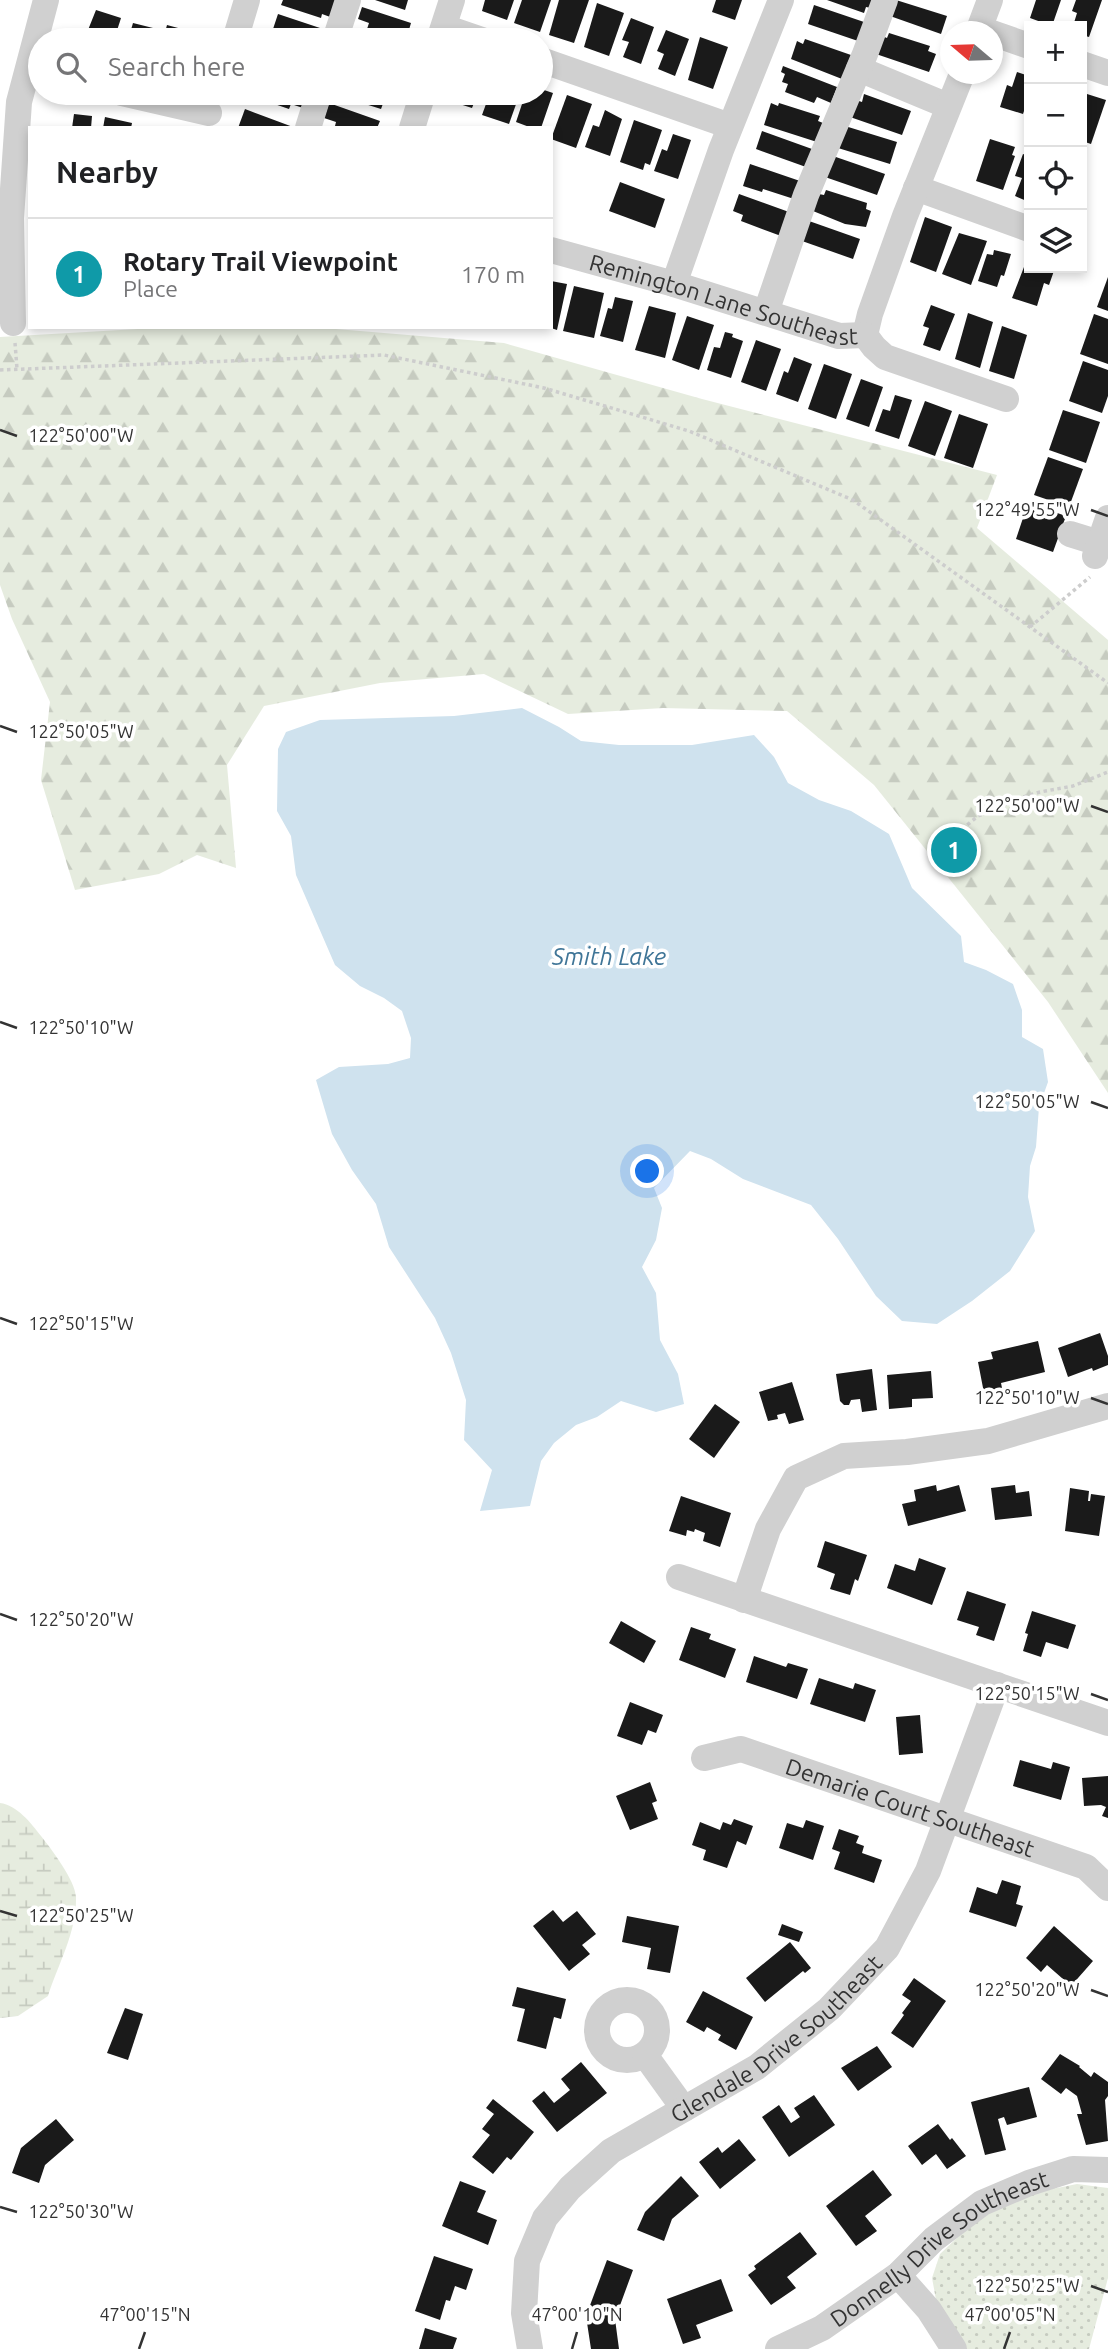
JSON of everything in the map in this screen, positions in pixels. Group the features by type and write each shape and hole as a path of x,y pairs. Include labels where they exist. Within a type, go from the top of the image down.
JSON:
{"street":[{"path":"39,28 46,0"},
{"path":"239,28 247,0"},
{"path":"339,28 348,0"},
{"path":"444,28 453,0"},
{"path":"674,284 730,126 781,0"},
{"path":"766,312 806,195 885,0"},
{"path":"987,21 990,0"},
{"path":"1003,37 1024,44"},
{"path":"553,64 730,126"},
{"path":"1087,66 1108,73"},
{"path":"13,323 11,218 19,102 28,68"},
{"path":"859,69 948,106"},
{"path":"865,335 870,314 916,188 958,84"},
{"path":"180,105 210,111"},
{"path":"308,126 314,105"},
{"path":"413,126 419,105"},
{"path":"916,188 1024,227"},
{"name":"Remington Lane Southeast","path":"553,251 674,284 839,336 865,335 885,357 1006,399"},
{"path":"1070,534 1095,558 1108,518"},
{"path":"744,1600 768,1529 796,1478 844,1456 907,1452 988,1441 1108,1406"},
{"path":"679,1577 1108,1723"},
{"name":"Glendale Drive Southeast","path":"530,2349 524,2313 527,2260 545,2218 570,2188 611,2151 757,2067 829,2009 887,1948 928,1871 996,1685"},
{"name":"Demarie Court Southeast","path":"704,1758 741,1749 1086,1867 1108,1888"},
{"path":"645,2054 684,2109"},
{"name":"Donnelly Drive Southeast","path":"778,2349 822,2328 898,2275 934,2239 982,2203 1029,2183 1073,2169 1108,2170"},
{"path":"898,2275 929,2310 954,2349"}],"path":[{"path":"0,370 384,355 544,388 689,431 853,500 1108,683"},
{"path":"1030,627 1095,558"},
{"path":"959,844 967,825 978,816 1020,798 1073,786 1108,772"}],"green space":[{"path":"138,329 336,329 504,343 702,399 997,475 977,528 1108,640 1108,1093 1048,1002 874,785 787,711 663,708 568,714 484,674 380,683 264,706 227,765 236,868 197,855 159,874 75,890 41,780 50,702 12,619 0,585 0,337"},
{"path":"0,1803 18,1811 37,1831 57,1857 75,1890 76,1897 70,1935 48,1996 18,2016 0,2018"},
{"path":"1077,2184 1108,2188 1108,2278 1089,2349 967,2349 937,2305 932,2278 940,2254 978,2218 1017,2196"}],"water":[{"name":"Smith Lake","path":"522,708 581,741 619,745 692,745 754,735 774,757 788,783 819,800 851,811 889,834 912,888 961,936 964,962 1013,984 1022,1010 1022,1037 1043,1049 1048,1082 1039,1107 1036,1147 1030,1166 1028,1197 1035,1231 1010,1271 937,1324 902,1321 876,1296 838,1239 811,1205 743,1179 711,1159 690,1151 654,1188 662,1208 656,1240 642,1267 656,1293 660,1340 678,1374 684,1404 656,1412 621,1401 597,1417 576,1425 554,1443 541,1461 530,1506 480,1511 492,1470 464,1440 466,1400 451,1353 435,1318 389,1247 376,1204 352,1170 332,1134 316,1080 339,1067 388,1064 410,1058 411,1038 402,1011 360,986 335,965 296,875 291,836 277,811 278,749 286,732 320,720 454,716"}],"building":[{"path":"283,0 339,0 333,18 322,14 321,18 281,5"},
{"path":"375,0 408,0 405,10"},
{"path":"485,0 514,0 507,20 482,11"},
{"path":"522,0 551,0 541,28 528,28 514,23"},
{"path":"559,0 589,0 574,43 553,36 551,28"},
{"path":"716,0 742,0 735,20 712,12"},
{"path":"827,0 874,0 871,8 866,7 864,13"},
{"path":"896,0 947,16 945,21 940,21 940,34 890,16"},
{"path":"1036,0 1061,0 1054,21 1030,18"},
{"path":"1076,0 1102,0 1089,37 1087,21 1075,21 1077,13 1072,11"},
{"path":"597,3 624,13 609,56 584,47"},
{"path":"814,5 864,22 858,41 808,24"},
{"path":"362,7 411,23 410,28 367,28 369,23 358,19"},
{"path":"96,10 121,18 118,28 89,28"},
{"path":"278,14 320,28 273,28"},
{"path":"631,18 654,27 641,64 623,57 629,42 622,40"},
{"path":"133,23 153,28 132,28"},
{"path":"666,30 689,39 675,76 658,69 664,54 657,51"},
{"path":"889,33 930,46 928,51 936,54 929,72 876,54 882,36 887,38"},
{"path":"700,37 728,47 713,89 688,80"},
{"path":"805,39 851,55 842,79 791,59 797,41 803,44"},
{"path":"783,66 837,87 831,103 817,97 814,103 785,92 788,84 782,82 785,74 781,72"},
{"path":"1017,72 1024,74 1023,114 1000,107 1007,85 1012,87"},
{"path":"864,94 911,111 902,135 850,117 856,100 862,102"},
{"path":"1087,94 1106,100 1091,144 1087,143"},
{"path":"567,95 592,104 576,148 553,140"},
{"path":"771,103 820,116 818,121 823,123 817,142 764,125"},
{"path":"328,105 335,105 380,121 378,126 335,126 336,122 324,118"},
{"path":"486,105 516,105 509,124 482,115"},
{"path":"522,105 549,105 542,126 527,126 516,122"},
{"path":"245,109 290,126 239,126"},
{"path":"605,110 622,119 610,156 585,147 593,125 599,127"},
{"path":"74,114 92,116 91,126 72,126"},
{"path":"105,117 132,123 131,126 103,126"},
{"path":"634,120 662,130 650,165 645,163 643,170 620,162"},
{"path":"845,126 897,142 890,164 838,148"},
{"path":"762,131 812,149 806,167 756,149"},
{"path":"673,134 691,140 678,179 654,171 662,149 667,151"},
{"path":"990,139 1015,147 1012,155 1015,156 1003,190 976,181"},
{"path":"1024,154 1024,200 1015,196 1022,178 1015,176"},
{"path":"833,156 885,174 877,195 825,177"},
{"path":"750,164 800,181 794,199 743,186"},
{"path":"620,182 665,199 655,228 609,211"},
{"path":"826,190 867,203 866,209 871,211 866,227 845,224 813,211 819,194 824,195"},
{"path":"739,194 789,212 781,236 741,221 743,215 733,211"},
{"path":"925,217 952,227 936,272 910,262"},
{"path":"809,221 860,239 853,259 802,241"},
{"path":"959,233 987,241 971,285 942,274"},
{"path":"994,250 1011,254 1004,276 1001,275 997,287 978,281 987,254 993,255"},
{"path":"1024,267 1024,273 1053,273 1049,285 1044,283 1037,306 1012,298"},
{"path":"1108,277 1108,311 1097,307"},
{"path":"553,281 567,284 557,330 553,329"},
{"path":"574,286 604,293 594,338 563,331"},
{"path":"615,297 633,301 623,342 600,336 608,308 612,309"},
{"path":"931,305 955,314 940,351 923,345 929,328 923,326"},
{"path":"649,306 676,313 665,358 635,350"},
{"path":"968,313 993,322 980,368 955,359"},
{"path":"1094,314 1108,319 1108,364 1080,354"},
{"path":"687,316 714,325 699,370 672,360"},
{"path":"1002,326 1027,335 1014,379 989,371"},
{"path":"725,332 743,341 731,378 707,370 714,347 720,348"},
{"path":"756,340 781,349 766,391 741,382"},
{"path":"794,357 812,364 798,402 776,394 784,371 788,373"},
{"path":"1083,361 1108,370 1108,396 1102,413 1069,401"},
{"path":"824,364 852,374 836,419 808,409"},
{"path":"861,379 883,387 869,427 846,419"},
{"path":"895,395 912,400 899,439 875,431 883,409 890,411"},
{"path":"925,401 952,411 935,456 908,446"},
{"path":"1063,410 1100,422 1086,463 1049,450"},
{"path":"959,414 988,424 973,468 944,458"},
{"path":"1048,457 1083,469 1069,507 1034,495"},
{"path":"1028,503 1066,516 1053,552 1016,539"},
{"path":"1100,1333 1108,1356 1108,1365 1068,1377 1058,1348"},
{"path":"1038,1341 1045,1372 1001,1383 1002,1388 984,1393 978,1362 993,1359 991,1352"},
{"path":"872,1369 877,1410 862,1412 860,1399 851,1400 849,1405 844,1405 840,1401 836,1374"},
{"path":"931,1371 933,1398 912,1399 912,1407 889,1409 887,1375"},
{"path":"792,1382 804,1420 789,1424 785,1413 777,1415 778,1419 768,1421 759,1392"},
{"path":"715,1404 740,1422 714,1458 689,1439"},
{"path":"936,1485 937,1491 959,1485 966,1511 908,1526 902,1504 916,1501 914,1490"},
{"path":"1015,1485 1016,1493 1029,1491 1032,1516 995,1520 991,1488"},
{"path":"1070,1488 1089,1491 1088,1501 1091,1494 1105,1496 1099,1536 1065,1531"},
{"path":"681,1496 731,1513 720,1547 703,1541 705,1533 695,1529 694,1532 687,1530 686,1536 669,1531"},
{"path":"825,1541 867,1555 850,1595 830,1589 835,1574 817,1567"},
{"path":"919,1558 946,1568 932,1605 887,1588 895,1564 915,1571"},
{"path":"967,1591 1006,1604 994,1641 976,1635 979,1627 957,1620"},
{"path":"1032,1611 1076,1625 1068,1649 1046,1642 1041,1657 1023,1651"},
{"path":"621,1621 656,1641 644,1663 609,1643"},
{"path":"691,1627 711,1634 709,1639 736,1649 725,1678 679,1660"},
{"path":"754,1656 786,1667 788,1663 808,1669 797,1699 746,1682"},
{"path":"819,1678 853,1689 855,1683 876,1690 865,1722 810,1704"},
{"path":"630,1702 663,1715 656,1733 648,1730 642,1745 617,1736"},
{"path":"920,1715 923,1753 899,1755 896,1717"},
{"path":"1020,1760 1051,1769 1053,1762 1070,1767 1061,1800 1013,1786"},
{"path":"1108,1776 1108,1818 1102,1816 1106,1807 1084,1806 1082,1778"},
{"path":"650,1782 657,1801 652,1803 658,1819 630,1830 616,1796"},
{"path":"734,1819 753,1826 746,1845 737,1841 727,1868 703,1860 706,1850 692,1845 700,1822 720,1830 723,1822 731,1825"},
{"path":"806,1820 824,1826 813,1860 779,1848 787,1823 803,1828"},
{"path":"839,1829 859,1836 856,1843 864,1846 862,1853 882,1860 874,1883 834,1869 840,1852 832,1849"},
{"path":"1002,1880 1021,1886 1016,1904 1023,1906 1016,1927 969,1912 977,1887 997,1894"},
{"path":"553,1910 563,1922 577,1911 596,1934 582,1945 590,1954 569,1971 533,1926"},
{"path":"627,1916 679,1926 670,1973 647,1969 651,1948 622,1942"},
{"path":"782,1924 803,1932 799,1942 778,1935"},
{"path":"1054,1926 1093,1961 1071,1986 1047,1965 1041,1972 1026,1958"},
{"path":"790,1942 811,1968 805,1973 803,1971 765,2002 746,1978"},
{"path":"914,1978 946,2001 913,2048 891,2033 911,2001 902,1995"},
{"path":"517,1987 566,1999 561,2019 554,2017 546,2049 517,2041 525,2009 512,2006"},
{"path":"703,1991 753,2017 736,2050 718,2040 721,2035 707,2027 704,2032 686,2022"},
{"path":"125,2008 143,2014 128,2060 107,2053"},
{"path":"877,2046 892,2067 858,2091 841,2068"},
{"path":"1060,2054 1080,2066 1091,2077 1094,2072 1108,2082 1108,2096 1105,2100 1108,2141 1086,2145 1077,2114 1082,2114 1077,2096 1066,2088 1061,2094 1041,2079"},
{"path":"581,2062 607,2093 557,2132 532,2101 544,2091 554,2103 570,2090 561,2079"},
{"path":"1029,2087 1037,2117 1007,2125 1004,2117 998,2119 1006,2150 985,2155 971,2102"},
{"path":"814,2095 835,2125 789,2157 762,2117 779,2105 791,2123 800,2117 794,2108"},
{"path":"493,2099 534,2132 511,2160 507,2157 493,2174 472,2157 490,2135 482,2129 494,2114 486,2108"},
{"path":"56,2119 74,2140 45,2165 39,2183 12,2173 21,2148"},
{"path":"938,2124 966,2156 947,2169 936,2154 922,2165 908,2146"},
{"path":"739,2139 756,2160 720,2189 699,2162 718,2147 722,2153"},
{"path":"873,2170 892,2195 865,2216 877,2231 856,2246 826,2206"},
{"path":"681,2176 699,2196 672,2219 664,2241 637,2230 645,2212"},
{"path":"460,2181 486,2191 477,2212 497,2220 488,2245 442,2226"},
{"path":"800,2232 817,2254 787,2277 796,2288 771,2305 748,2275 756,2269 754,2266"},
{"path":"434,2256 473,2269 466,2290 455,2286 450,2301 446,2300 440,2320 415,2311"},
{"path":"607,2260 633,2270 615,2319 619,2349 591,2349 586,2316"},
{"path":"721,2279 733,2311 696,2325 701,2338 683,2344 667,2299"},
{"path":"425,2328 457,2338 453,2349 419,2349"}],"place":[{"name":"Rotary Trail Viewpoint","path":"954,850"}]}
